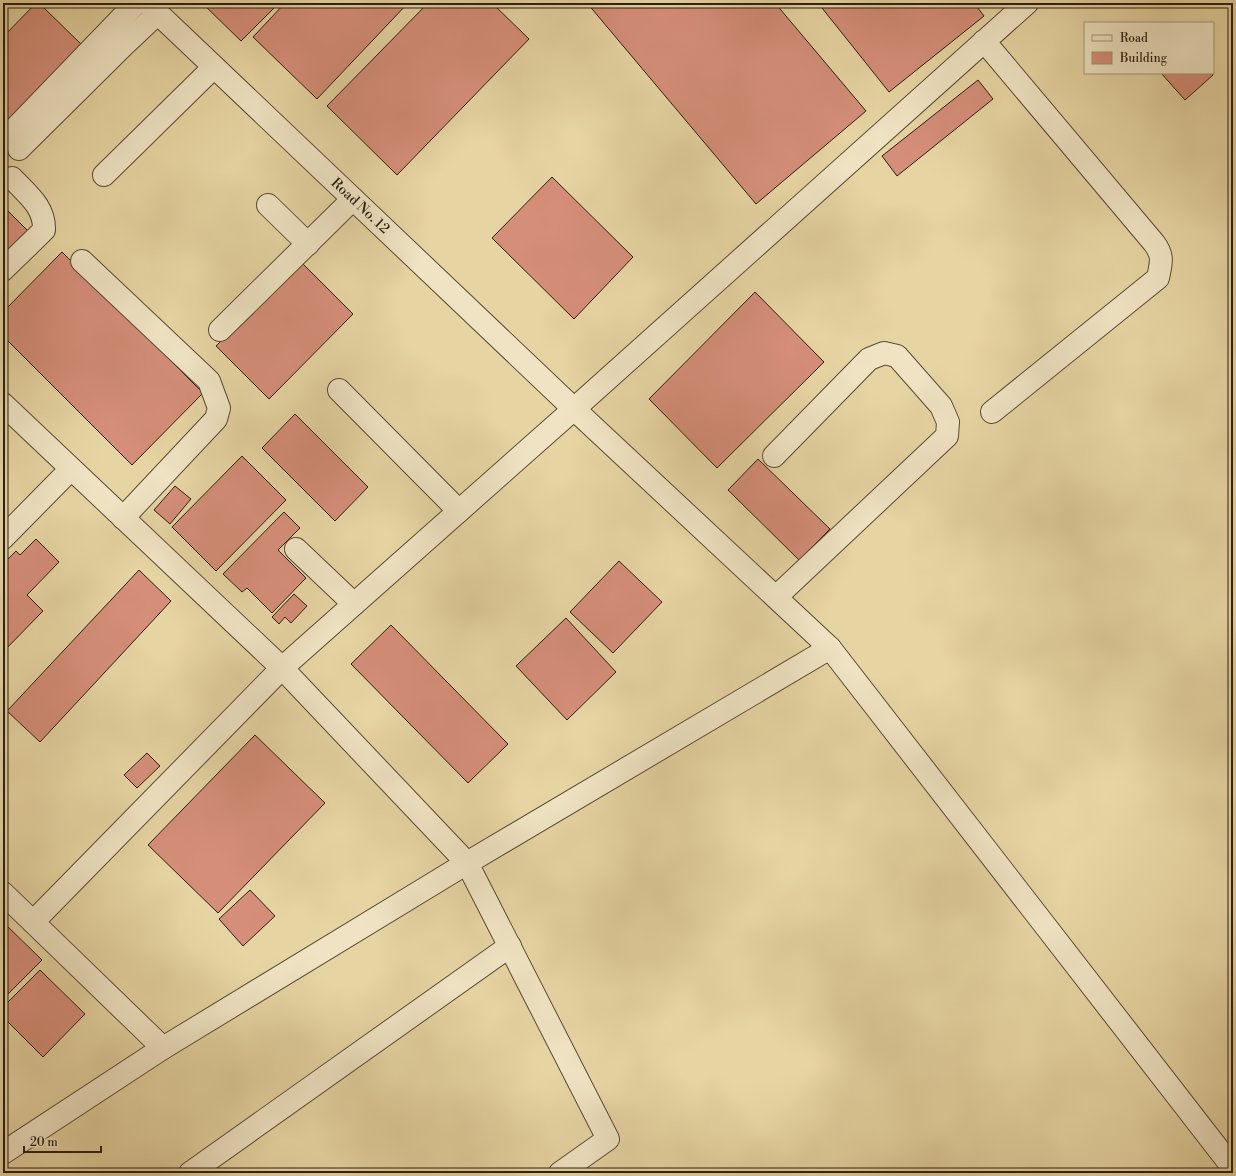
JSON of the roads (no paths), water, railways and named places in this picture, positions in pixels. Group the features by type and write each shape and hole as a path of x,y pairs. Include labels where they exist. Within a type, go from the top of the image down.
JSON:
{"street":[{"path":"11,145 136,3"},
{"path":"33,922 282,668 574,409 1027,3"},
{"path":"11,145 125,44 153,8"},
{"name":"Road No. 12","path":"153,8 574,409 830,648 1233,1168"},
{"path":"984,41 1159,250 1162,261 1158,278 992,412"},
{"path":"104,176 214,67"},
{"path":"3,270 44,230 44,221 39,208 12,178"},
{"path":"220,330 353,200"},
{"path":"268,205 308,244"},
{"path":"82,260 209,381 220,408 216,419 124,518"},
{"path":"774,456 869,359 884,353 897,356 941,406 948,422 947,436 776,597"},
{"path":"339,390 459,511"},
{"path":"3,404 282,668 467,863 608,1139 560,1173"},
{"path":"3,538 71,469"},
{"path":"296,549 354,604"},
{"path":"3,1153 163,1048 467,863 830,648"},
{"path":"3,893 163,1048"},
{"path":"190,1173 510,946"}]}
